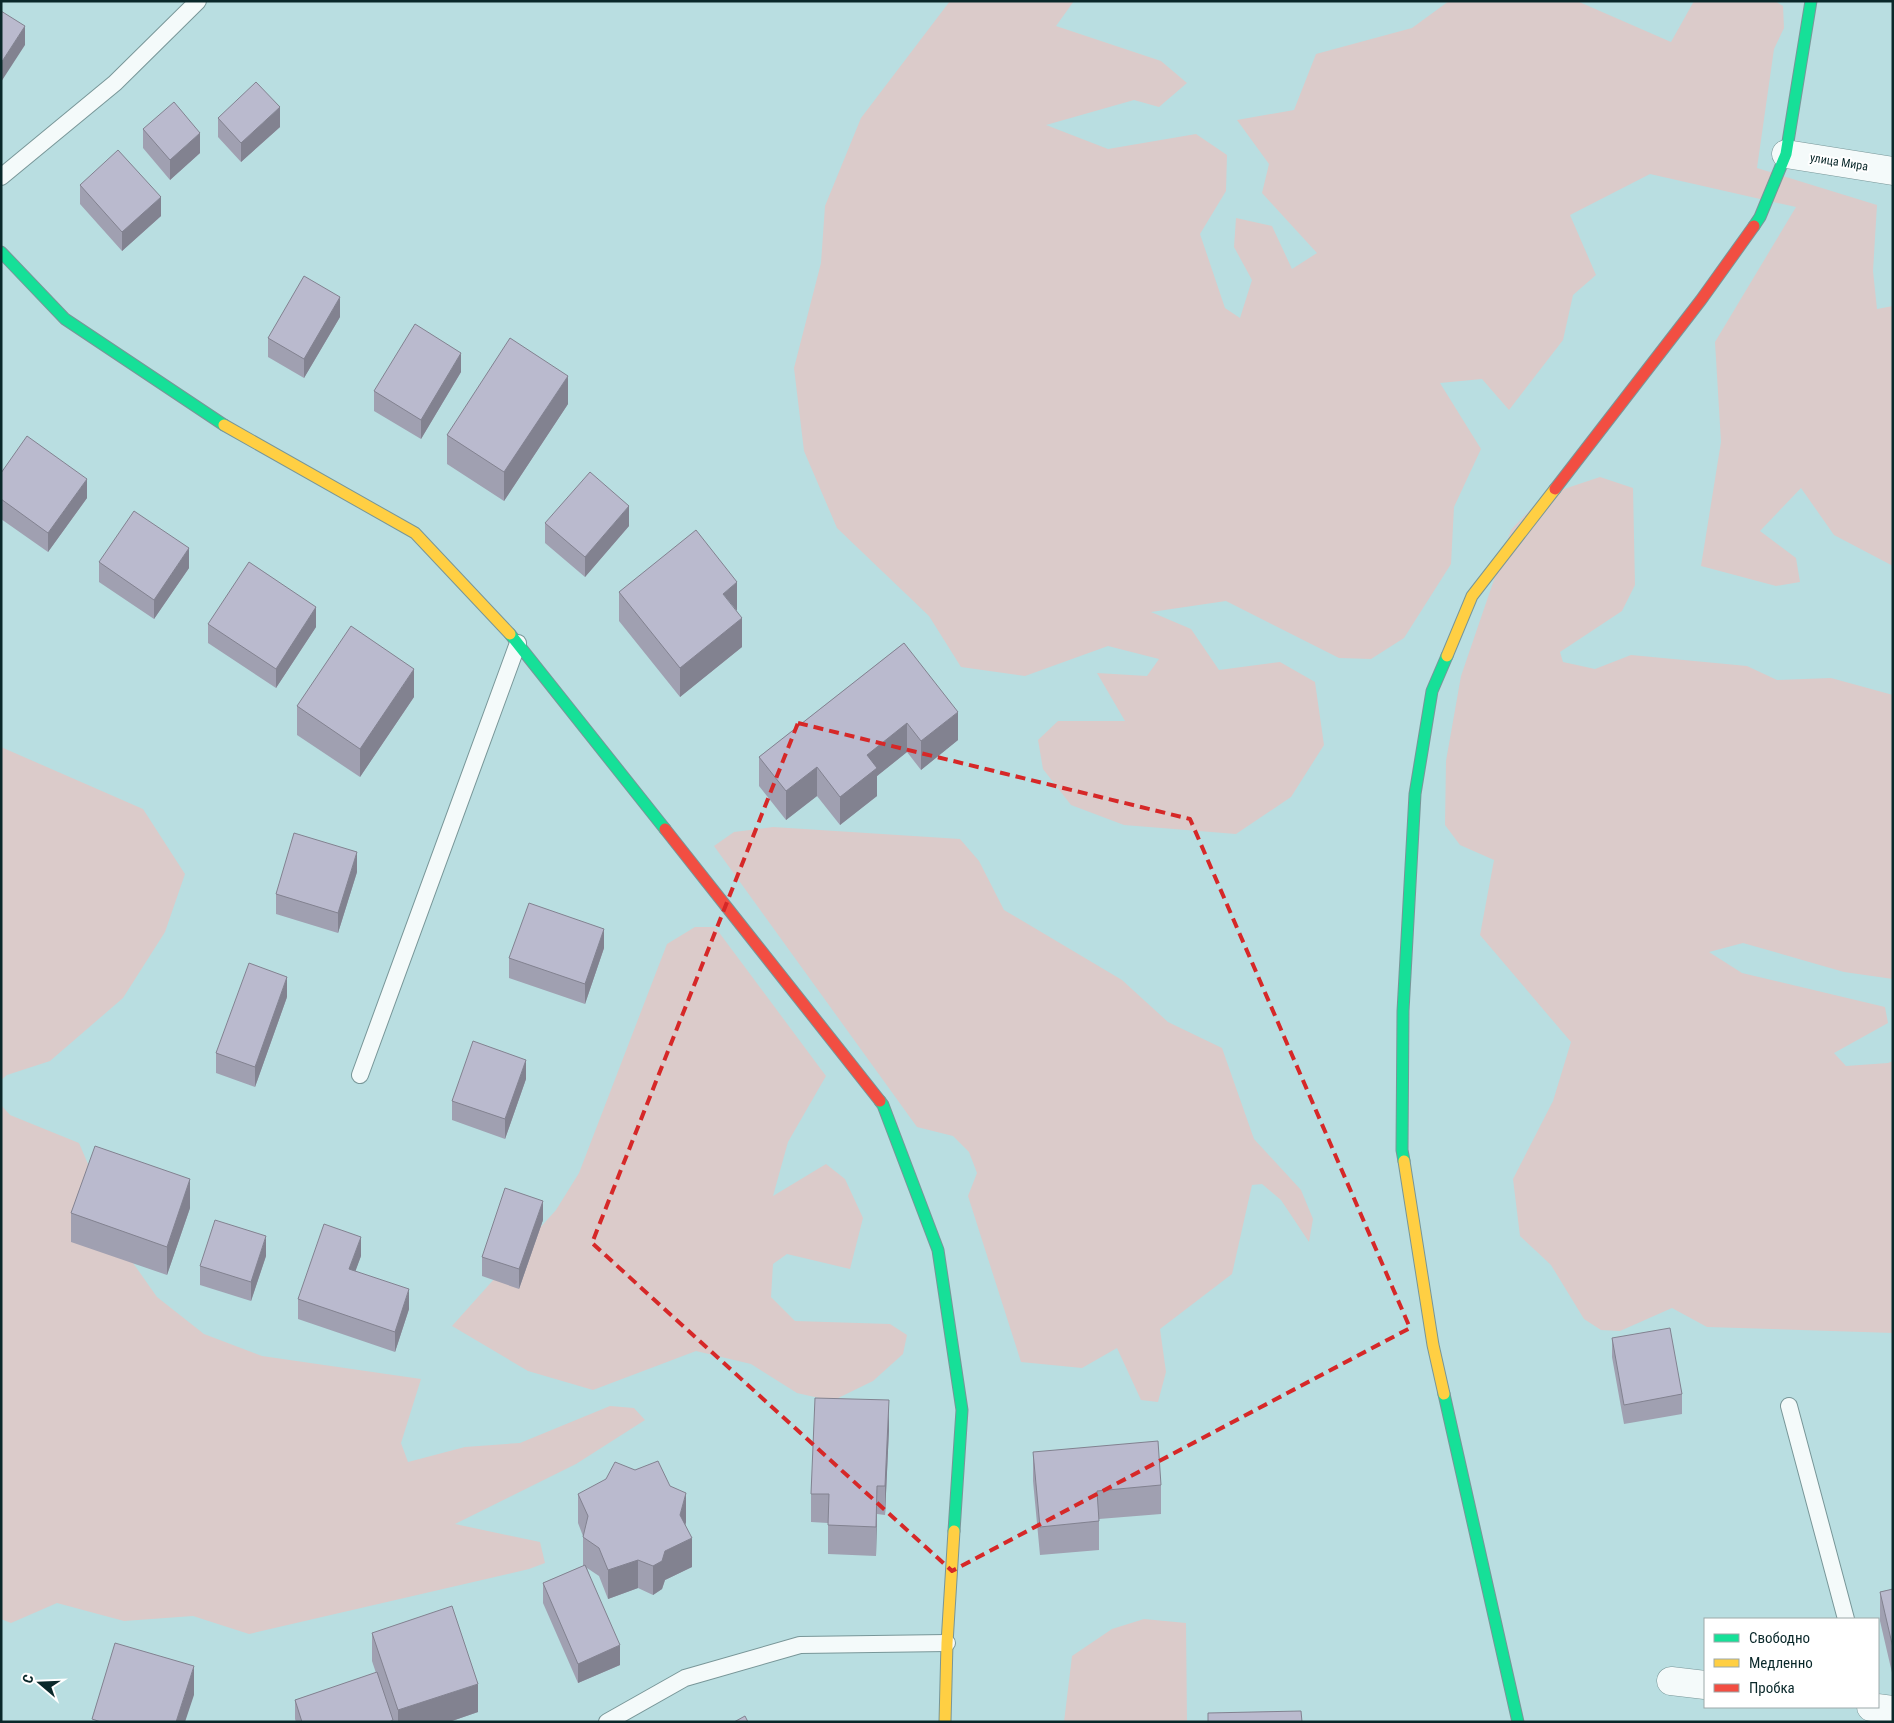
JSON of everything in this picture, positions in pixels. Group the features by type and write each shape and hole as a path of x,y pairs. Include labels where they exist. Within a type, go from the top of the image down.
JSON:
{"street":[{"path":"1518,1722 1433,1345 1402,1150 1403,1011 1415,794 1432,691 1472,596 1711,285 1760,217 1786,154 1811,1"},
{"name":"улица Мира","path":"1786,154 1893,171"},
{"path":"1,252 65,319 81,330 218,422 415,533 518,643 883,1105 938,1250 962,1410 947,1643 945,1722"},
{"path":"1670,1681 1704,1686"},
{"path":"1878,1708 1893,1710"}],"lane":[{"path":"1,177 115,83 198,1"},
{"path":"360,1075 518,643"},
{"path":"1789,1406 1846,1618"},
{"path":"607,1722 685,1678 800,1645 947,1643"},
{"path":"1870,1708 1873,1722"}],"highlighted area":[{"path":"798,723 1190,819 1410,1328 952,1571 592,1243"}],"shaded area":[{"path":"950,1 1074,1 1056,26 1161,61 1187,83 1159,107 1134,100 1046,125 1108,149 1196,134 1227,155 1226,191 1200,234 1225,308 1240,318 1252,280 1234,247 1236,218 1272,226 1292,269 1317,253 1262,193 1269,164 1237,120 1294,110 1316,54 1412,28 1449,1 1577,1 1671,42 1694,1 1775,1 1783,6 1784,28 1774,49 1757,168 1877,205 1873,271 1877,309 1893,306 1893,566 1834,535 1801,488 1760,531 1796,558 1800,582 1776,586 1701,566 1721,442 1715,342 1796,207 1650,174 1570,215 1596,275 1573,295 1563,340 1509,410 1482,379 1440,383 1481,449 1454,507 1451,564 1404,638 1371,659 1339,658 1226,601 1151,612 1191,629 1219,670 1280,662 1315,682 1324,745 1291,797 1236,834 1124,825 1071,805 1043,769 1038,740 1058,721 1125,721 1097,673 1147,676 1159,659 1108,646 1025,676 961,667 929,616 837,528 804,451 794,368 821,263 825,206 861,118"},
{"path":"1600,477 1633,488 1635,585 1622,611 1560,652 1563,662 1595,669 1631,655 1747,666 1777,680 1831,678 1893,695 1893,979 1844,972 1743,943 1709,952 1742,973 1885,1007 1888,1023 1834,1053 1846,1066 1893,1061 1893,1333 1707,1327 1672,1308 1620,1331 1601,1330 1584,1319 1551,1265 1520,1236 1513,1179 1553,1101 1571,1042 1480,935 1494,860 1460,845 1445,825 1446,761 1461,676 1511,530 1543,496"},
{"path":"1,747 143,809 185,874 165,932 123,998 50,1061 7,1075 1,1080"},
{"path":"773,827 960,839 979,861 1004,910 1122,980 1168,1022 1222,1048 1254,1139 1301,1190 1313,1219 1309,1242 1281,1200 1262,1184 1252,1185 1232,1274 1160,1329 1166,1372 1158,1402 1141,1400 1117,1348 1082,1368 1021,1362 968,1196 977,1173 969,1152 953,1136 917,1127 714,846 734,832"},
{"path":"695,927 715,927 826,1076 788,1142 773,1196 826,1164 845,1179 863,1218 850,1269 787,1254 773,1264 771,1297 795,1321 890,1324 907,1335 903,1354 873,1381 832,1401 797,1393 751,1364 696,1351 593,1390 528,1371 452,1326 556,1210 579,1173 667,944"},
{"path":"1,1105 10,1115 79,1143 126,1253 157,1297 204,1334 262,1356 421,1379 401,1443 408,1462 465,1447 520,1443 610,1406 634,1408 645,1420 576,1464 455,1524 540,1542 545,1563 529,1569 249,1634 193,1616 124,1621 57,1603 11,1623 1,1619"},
{"path":"1144,1619 1186,1623 1187,1722 1064,1722 1072,1656 1112,1629"}],"building":[{"path":"1,11 25,26 1,63"},
{"path":"256,82 280,107 241,143 218,118"},
{"path":"174,102 200,133 170,160 143,129"},
{"path":"118,150 161,197 122,232 80,185"},
{"path":"304,276 340,297 304,359 268,338"},
{"path":"415,324 461,353 421,420 374,391"},
{"path":"510,338 568,376 504,472 447,435"},
{"path":"27,436 87,479 48,533 1,499 1,473"},
{"path":"590,472 629,506 585,557 545,523"},
{"path":"134,511 189,548 154,600 99,562"},
{"path":"696,530 737,582 723,594 742,618 680,668 619,592"},
{"path":"249,562 316,607 276,669 208,624"},
{"path":"351,626 414,669 360,749 297,706"},
{"path":"904,643 958,712 921,741 907,723 867,755 877,768 840,797 817,767 786,791 759,757"},
{"path":"294,833 357,852 338,913 276,894"},
{"path":"529,903 604,929 585,984 509,958"},
{"path":"249,963 287,977 255,1067 216,1053"},
{"path":"473,1041 526,1060 505,1119 452,1101"},
{"path":"95,1146 190,1179 167,1247 71,1213"},
{"path":"505,1188 543,1201 519,1269 482,1257"},
{"path":"215,1220 266,1236 251,1282 200,1266"},
{"path":"324,1224 361,1237 349,1269 409,1289 395,1332 298,1299"},
{"path":"1670,1328 1682,1394 1624,1405 1612,1338"},
{"path":"815,1398 889,1400 885,1486 877,1486 876,1527 828,1525 829,1494 811,1494"},
{"path":"1158,1441 1161,1485 1097,1491 1099,1521 1040,1527 1033,1452"},
{"path":"658,1461 670,1486 686,1493 680,1515 692,1538 665,1551 662,1561 653,1566 638,1560 608,1570 599,1548 583,1537 588,1516 578,1494 606,1479 615,1462 635,1470"},
{"path":"585,1565 620,1645 578,1664 543,1583"},
{"path":"1893,1589 1893,1648 1880,1592"},
{"path":"452,1606 478,1684 398,1710 372,1633"},
{"path":"115,1643 194,1666 176,1722 101,1722 92,1719"},
{"path":"377,1672 393,1720 389,1722 302,1722 295,1700"},
{"path":"1301,1711 1302,1722 1208,1722 1208,1713"},
{"path":"745,1716 748,1722 734,1722"}],"traffic: fast":[{"path":"1754,226 1760,217 1786,154 1811,1"},
{"path":"1,252 65,319 224,425"},
{"path":"510,634 665,829"},
{"path":"1404,1161 1402,1150 1403,1011 1415,794 1432,691 1447,656"},
{"path":"880,1101 938,1250 962,1410 954,1531"},
{"path":"1444,1394 1518,1722"}],"traffic: slow":[{"path":"224,425 415,533 510,634"},
{"path":"1447,656 1472,596 1555,489"},
{"path":"1404,1161 1433,1345 1444,1394"},
{"path":"945,1722 947,1643 954,1531"}],"traffic: jam":[{"path":"1555,489 1701,300 1754,226"},
{"path":"665,829 880,1101"}]}
